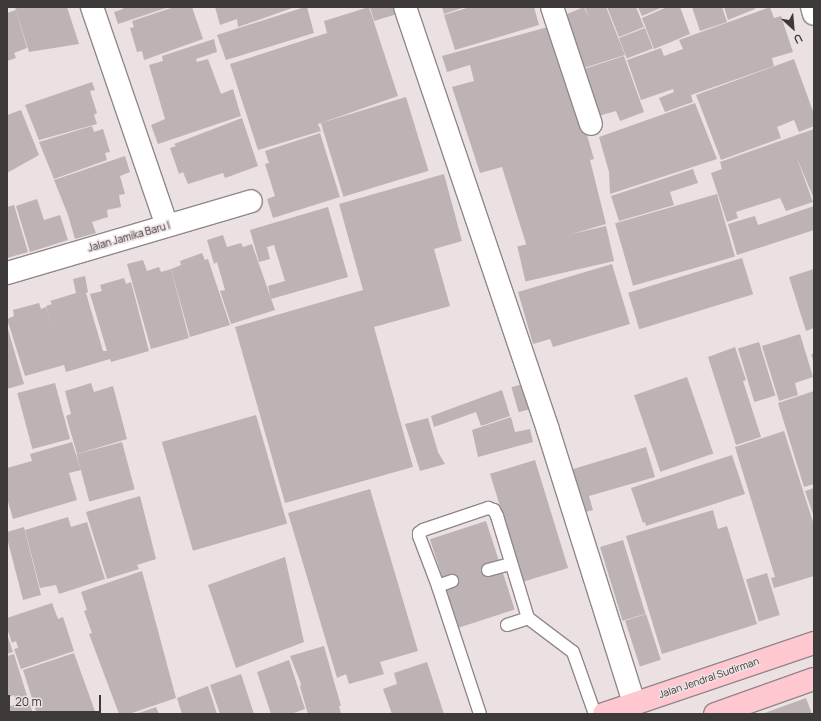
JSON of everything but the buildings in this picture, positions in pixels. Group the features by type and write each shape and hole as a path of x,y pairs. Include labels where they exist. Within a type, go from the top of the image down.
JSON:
{"main road":[{"name":"Jalan Jendral Sudirman","path":"604,714 814,643"},
{"path":"715,714 814,679"}],"street":[{"path":"92,7 167,226"},
{"path":"405,7 548,430 634,703"},
{"path":"552,7 591,124"},
{"path":"812,7 814,14"},
{"name":"Jalan Jamika Baru I","path":"7,273 251,201"}],"lane":[{"path":"480,714 462,640 438,586 419,533 423,530 488,508 494,510 497,516 510,564 528,618 573,652 595,714"},
{"path":"488,570 510,564"},
{"path":"438,586 452,581"},
{"path":"507,625 528,618"}]}
